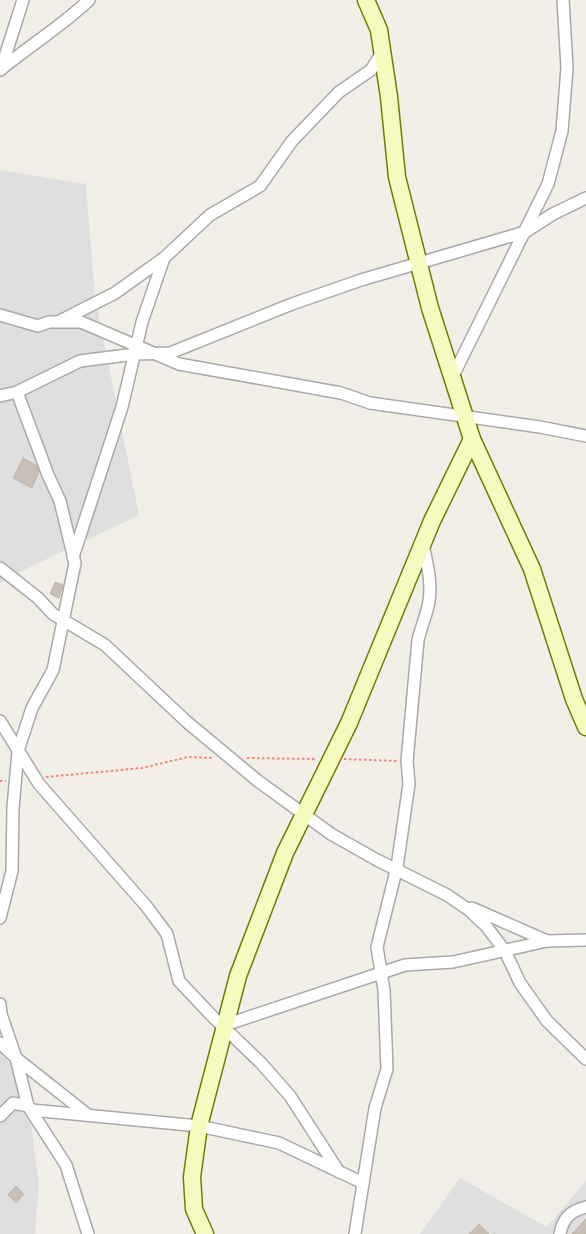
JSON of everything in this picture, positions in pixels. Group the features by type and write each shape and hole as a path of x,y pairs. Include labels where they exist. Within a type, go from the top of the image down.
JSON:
{"street":[{"path":"0,70 23,0"},
{"path":"0,70 24,50 70,19 89,0"},
{"path":"366,0 379,30 397,177 430,308 472,439 532,569 574,699 586,727"},
{"path":"452,378 548,184 562,131 567,68 563,0"},
{"path":"58,322 114,293 164,258 210,215 260,186 292,141 339,92 371,70 383,51"},
{"path":"0,315 38,326 49,322 81,322 136,349 155,353 170,353 292,304 419,263 525,232 554,214 586,198"},
{"path":"73,557 122,407 142,322 164,258"},
{"path":"0,396 17,392 80,361 136,349"},
{"path":"155,353 179,364 341,393 370,403 465,418 540,427 586,436"},
{"path":"0,918 12,870 15,780 18,751 32,708 52,670 75,563 60,501 35,444 17,392"},
{"path":"205,1234 194,1209 192,1176 200,1126 224,1026 242,967 285,853 332,759 432,521 472,439"},
{"path":"355,1234 375,1108 387,1069 381,973 377,947 396,869 409,784 407,761 418,640 422,620 429,603 430,581 423,545"},
{"path":"0,568 64,621 105,645 187,722 230,758 331,834 452,898 547,941"},
{"path":"0,721 35,778 147,907 167,934 179,980 261,1063 290,1096 339,1172"},
{"path":"452,898 469,910 486,926 505,951 520,983 542,1014 581,1047 586,1059"},
{"path":"224,1026 405,965 453,962 547,941 586,940"},
{"path":"0,1004 1,1014 30,1108 66,1165 88,1234"},
{"path":"0,1043 88,1115"},
{"path":"0,1116 13,1103 30,1108 200,1126 279,1143 363,1183"},
{"path":"560,1234 562,1224 572,1210 586,1207"}],"path":[{"path":"35,778 142,768 188,757 407,761"},
{"path":"0,781 15,780"}],"shaded area":[{"path":"0,170 86,184 95,297 139,515 3,580 0,585"},
{"path":"0,1050 26,1086 39,1185 35,1234 0,1234"},
{"path":"460,1178 547,1227 586,1181 586,1234 420,1234"}],"building":[{"path":"23,458 36,465 39,472 32,488 13,478"},
{"path":"55,582 63,585 59,598 50,594"},
{"path":"16,1186 24,1194 16,1203 8,1195"},
{"path":"586,1219 586,1234 572,1234"},
{"path":"479,1224 489,1234 469,1234"}]}
